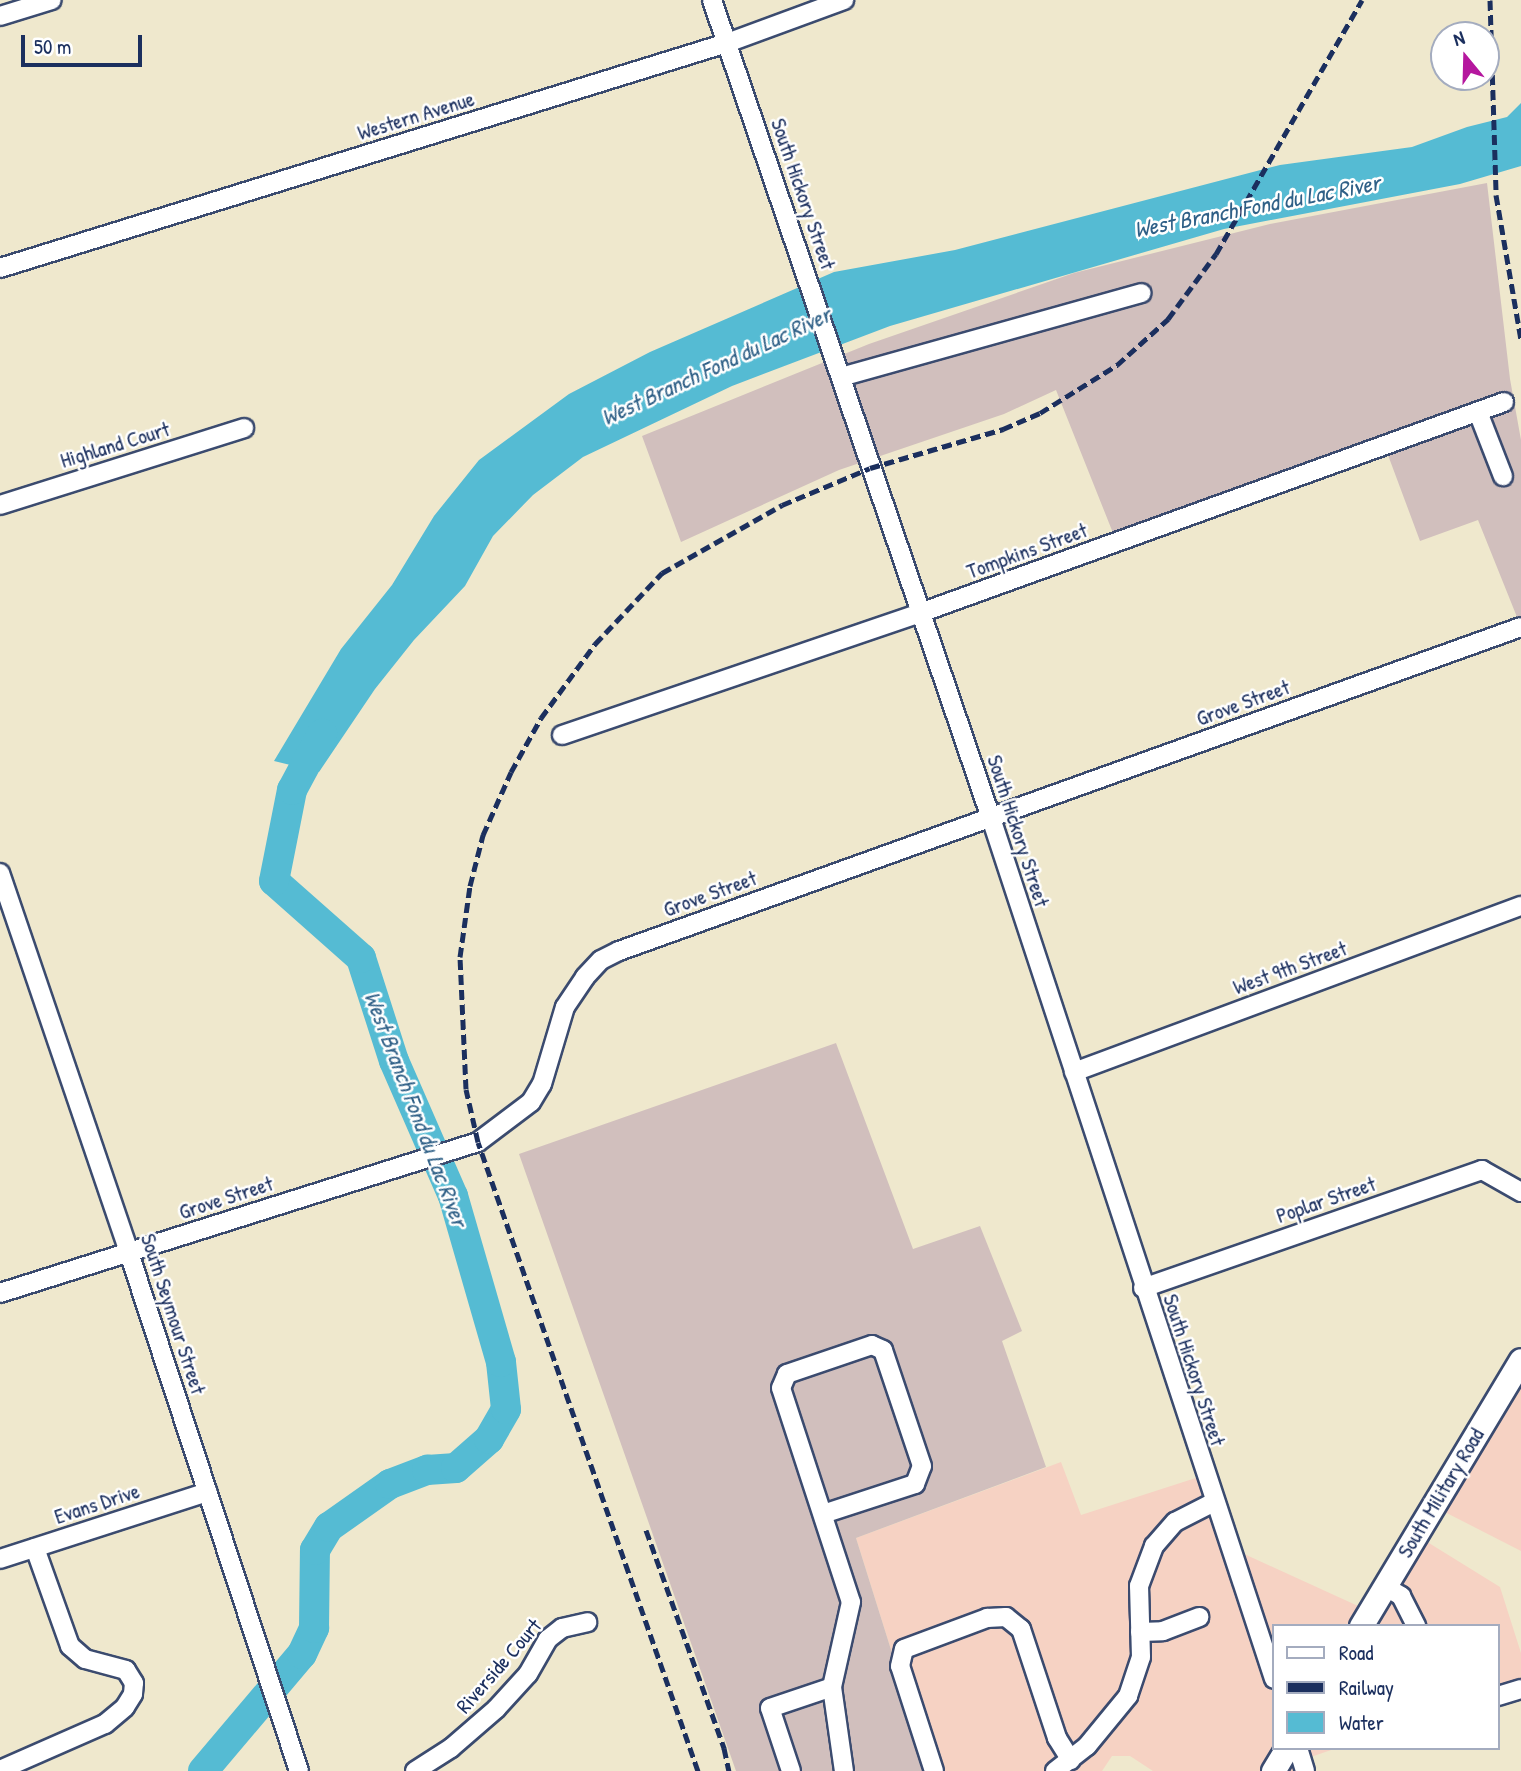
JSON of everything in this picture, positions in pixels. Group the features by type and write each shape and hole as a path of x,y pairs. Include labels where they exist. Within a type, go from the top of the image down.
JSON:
{"main road":[{"name":"South Military Road","path":"1362,1624 1521,1360"},
{"path":"1273,1771 1286,1750"}],"street":[{"path":"0,16 52,0"},
{"name":"South Hickory Street","path":"712,0 991,818 1143,1288 1272,1673"},
{"name":"Western Avenue","path":"0,268 727,43 844,0"},
{"path":"841,377 1141,293"},
{"name":"Tompkins Street","path":"562,735 920,613 1504,402"},
{"path":"1478,412 1503,477"},
{"name":"Highland Court","path":"0,505 244,428"},
{"name":"Grove Street","path":"0,1293 468,1146 497,1130 531,1102 542,1084 565,1007 584,977 605,957 1521,627"},
{"name":"South Seymour Street","path":"0,873 129,1253 299,1771"},
{"name":"West 9th Street","path":"1074,1072 1521,906"},
{"name":"Poplar Street","path":"1143,1288 1482,1170 1521,1192"},
{"path":"823,1514 915,1483 922,1466 883,1350 872,1345 787,1374 781,1388 851,1602 832,1687 844,1771"},
{"name":"Evans Drive","path":"0,1559 207,1492"},
{"path":"1055,1771 1087,1746 1128,1696 1139,1664 1139,1591 1149,1556 1175,1522 1214,1502"},
{"path":"0,1769 105,1724 128,1703 134,1688 132,1678 126,1670 86,1659 70,1646 35,1548"},
{"path":"1384,1586 1401,1596 1415,1624"},
{"path":"934,1771 900,1666 904,1649 987,1618 1006,1617 1021,1629 1057,1738 1071,1760"},
{"path":"1140,1632 1163,1631 1199,1617"},
{"name":"Riverside Court","path":"415,1771 451,1748 496,1709 528,1674 548,1639 562,1628 586,1622"},
{"path":"791,1771 770,1708 832,1687"},
{"path":"1500,1695 1521,1689"},
{"path":"1299,1750 1305,1771"}],"shaded area":[{"path":"1487,183 1510,379 1521,440 1521,627 1478,520 1420,541 1385,447 1117,543 1056,390 1004,414 839,470 681,542 642,436 869,344 1074,273 1270,224"},
{"path":"836,1043 913,1249 980,1226 1022,1331 1002,1341 1046,1467 856,1538 929,1771 736,1771 519,1154"},
{"path":"1521,1375 1521,1551 1433,1506"},
{"path":"1061,1462 1081,1515 1205,1475 1229,1547 1369,1611 1416,1535 1500,1587 1521,1653 1521,1689 1500,1695 1500,1624 1272,1624 1272,1750 1331,1750 1302,1760 1305,1771 1153,1771 1130,1756 1112,1756 1102,1771 929,1771 856,1538"}],"water":[{"path":"1521,103 1521,166 1460,184 1224,229 890,326 732,386 583,457 533,495 493,536 465,586 414,640 375,689 319,772 274,761 341,649 392,585 434,516 479,460 569,394 650,352 834,272 955,250 1280,165 1412,147 1467,127 1507,117"}],"waterway":[{"name":"West Branch Fond du Lac River","path":"203,1771 302,1654 314,1628 315,1550 329,1527 390,1484 427,1470 456,1468 489,1439 506,1409 501,1362 453,1196 394,1061 361,958 274,881 292,790 322,734"}],"railway":[{"path":"698,1771 478,1142 466,1089 460,957 470,886 483,835 511,772 541,718 595,644 662,573 782,505 870,468 1003,429 1040,413 1117,365 1168,319 1216,254 1362,0"},
{"path":"1490,0 1496,195 1521,340"},
{"path":"646,1530 724,1748 729,1771"}]}
